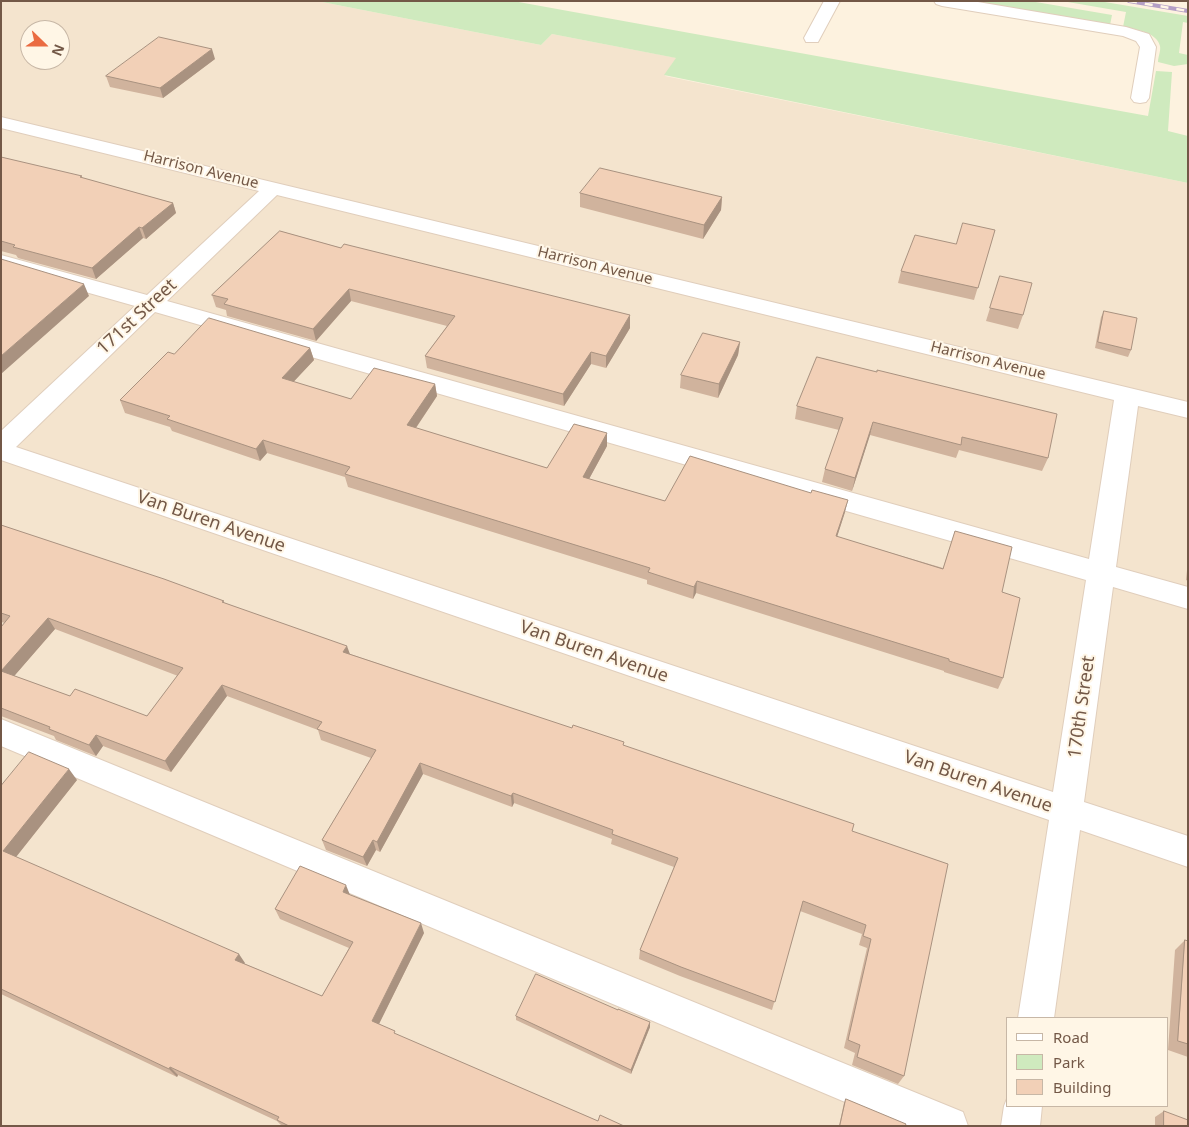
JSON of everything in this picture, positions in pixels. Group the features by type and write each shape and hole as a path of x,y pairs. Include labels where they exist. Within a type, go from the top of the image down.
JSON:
{"street":[{"path":"812,38 832,1"},
{"path":"942,1 1126,32 1143,38 1148,47 1140,98"},
{"name":"Harrison Avenue","path":"1,122 1188,410"},
{"name":"171st Street","path":"1,446 273,188"},
{"path":"1,261 1188,598"},
{"name":"170th Street","path":"1036,1017 1127,395"},
{"name":"Van Buren Avenue","path":"1,451 1188,852"},
{"path":"1,732 948,1126"},
{"path":"1020,1126 1023,1107"}],"shaded area":[{"path":"1,1 317,1 541,45 552,34 677,58 665,76 1188,183 1188,1126 1,1126"}],"green space":[{"path":"317,1 513,1 1148,116 1156,71 1172,72 1168,131 1188,136 1188,183 664,75 676,58 552,34 541,45"},
{"path":"970,1 1030,1 1112,15 1110,25"},
{"path":"1062,1 1099,1 1188,16 1188,23 1183,22 1179,53 1188,55 1188,64 1174,66 1158,62 1160,46 1158,41 1150,34 1123,27 1126,12"}],"building":[{"path":"159,37 212,49 160,88 106,76"},
{"path":"1,157 82,176 80,177 173,203 142,228 139,227 92,268 13,247 15,245 1,241"},
{"path":"600,168 722,197 704,225 580,193"},
{"path":"963,223 995,230 978,288 901,271 915,235 956,244"},
{"path":"280,231 341,248 344,244 630,315 606,356 591,352 563,394 425,356 455,316 349,289 313,329 224,304 228,299 212,295"},
{"path":"1,259 84,284 1,356"},
{"path":"1000,276 1032,283 1023,315 990,308"},
{"path":"1104,311 1137,318 1131,350 1098,342"},
{"path":"209,318 310,348 282,378 351,399 374,368 435,384 407,425 547,468 574,424 607,433 583,477 665,501 690,456 811,493 812,490 848,500 836,536 943,569 955,531 1012,547 1002,592 1020,598 1003,678 949,661 949,659 697,581 694,587 648,572 650,568 345,474 350,467 263,440 256,449 167,419 170,416 120,400 168,352 174,354"},
{"path":"703,333 740,342 719,384 681,375"},
{"path":"817,357 1057,414 1048,458 962,437 961,445 873,422 855,478 825,469 843,418 797,406"},
{"path":"1,525 164,579 224,601 222,602 347,646 343,652 572,728 573,725 624,742 623,745 854,824 852,831 948,864 904,1076 857,1057 860,1045 848,1040 871,939 863,936 866,925 803,901 775,1002 640,950 678,858 612,834 613,830 513,793 511,796 420,763 377,842 373,840 363,857 322,840 376,750 317,729 322,722 222,685 165,761 96,735 89,745 1,708 1,671 1,627 10,616 1,613","holes":["48,618 183,668 147,716 75,689 70,696 1,671"]},
{"path":"29,752 69,769 3,851 239,954 235,960 322,996 353,942 275,909 300,866 346,885 343,892 421,923 372,1021 395,1031 394,1033 598,1121 600,1115 624,1126 289,1126 277,1120 279,1117 170,1067 169,1069 1,989 1,786"},
{"path":"1185,940 1188,941 1188,1044 1178,1041"},
{"path":"536,974 650,1022 631,1070 516,1016"},
{"path":"846,1099 906,1124 905,1126 840,1126"},
{"path":"1164,1111 1188,1120 1188,1126 1164,1126"}],"railway":[{"path":"1129,1 1188,11"}]}
